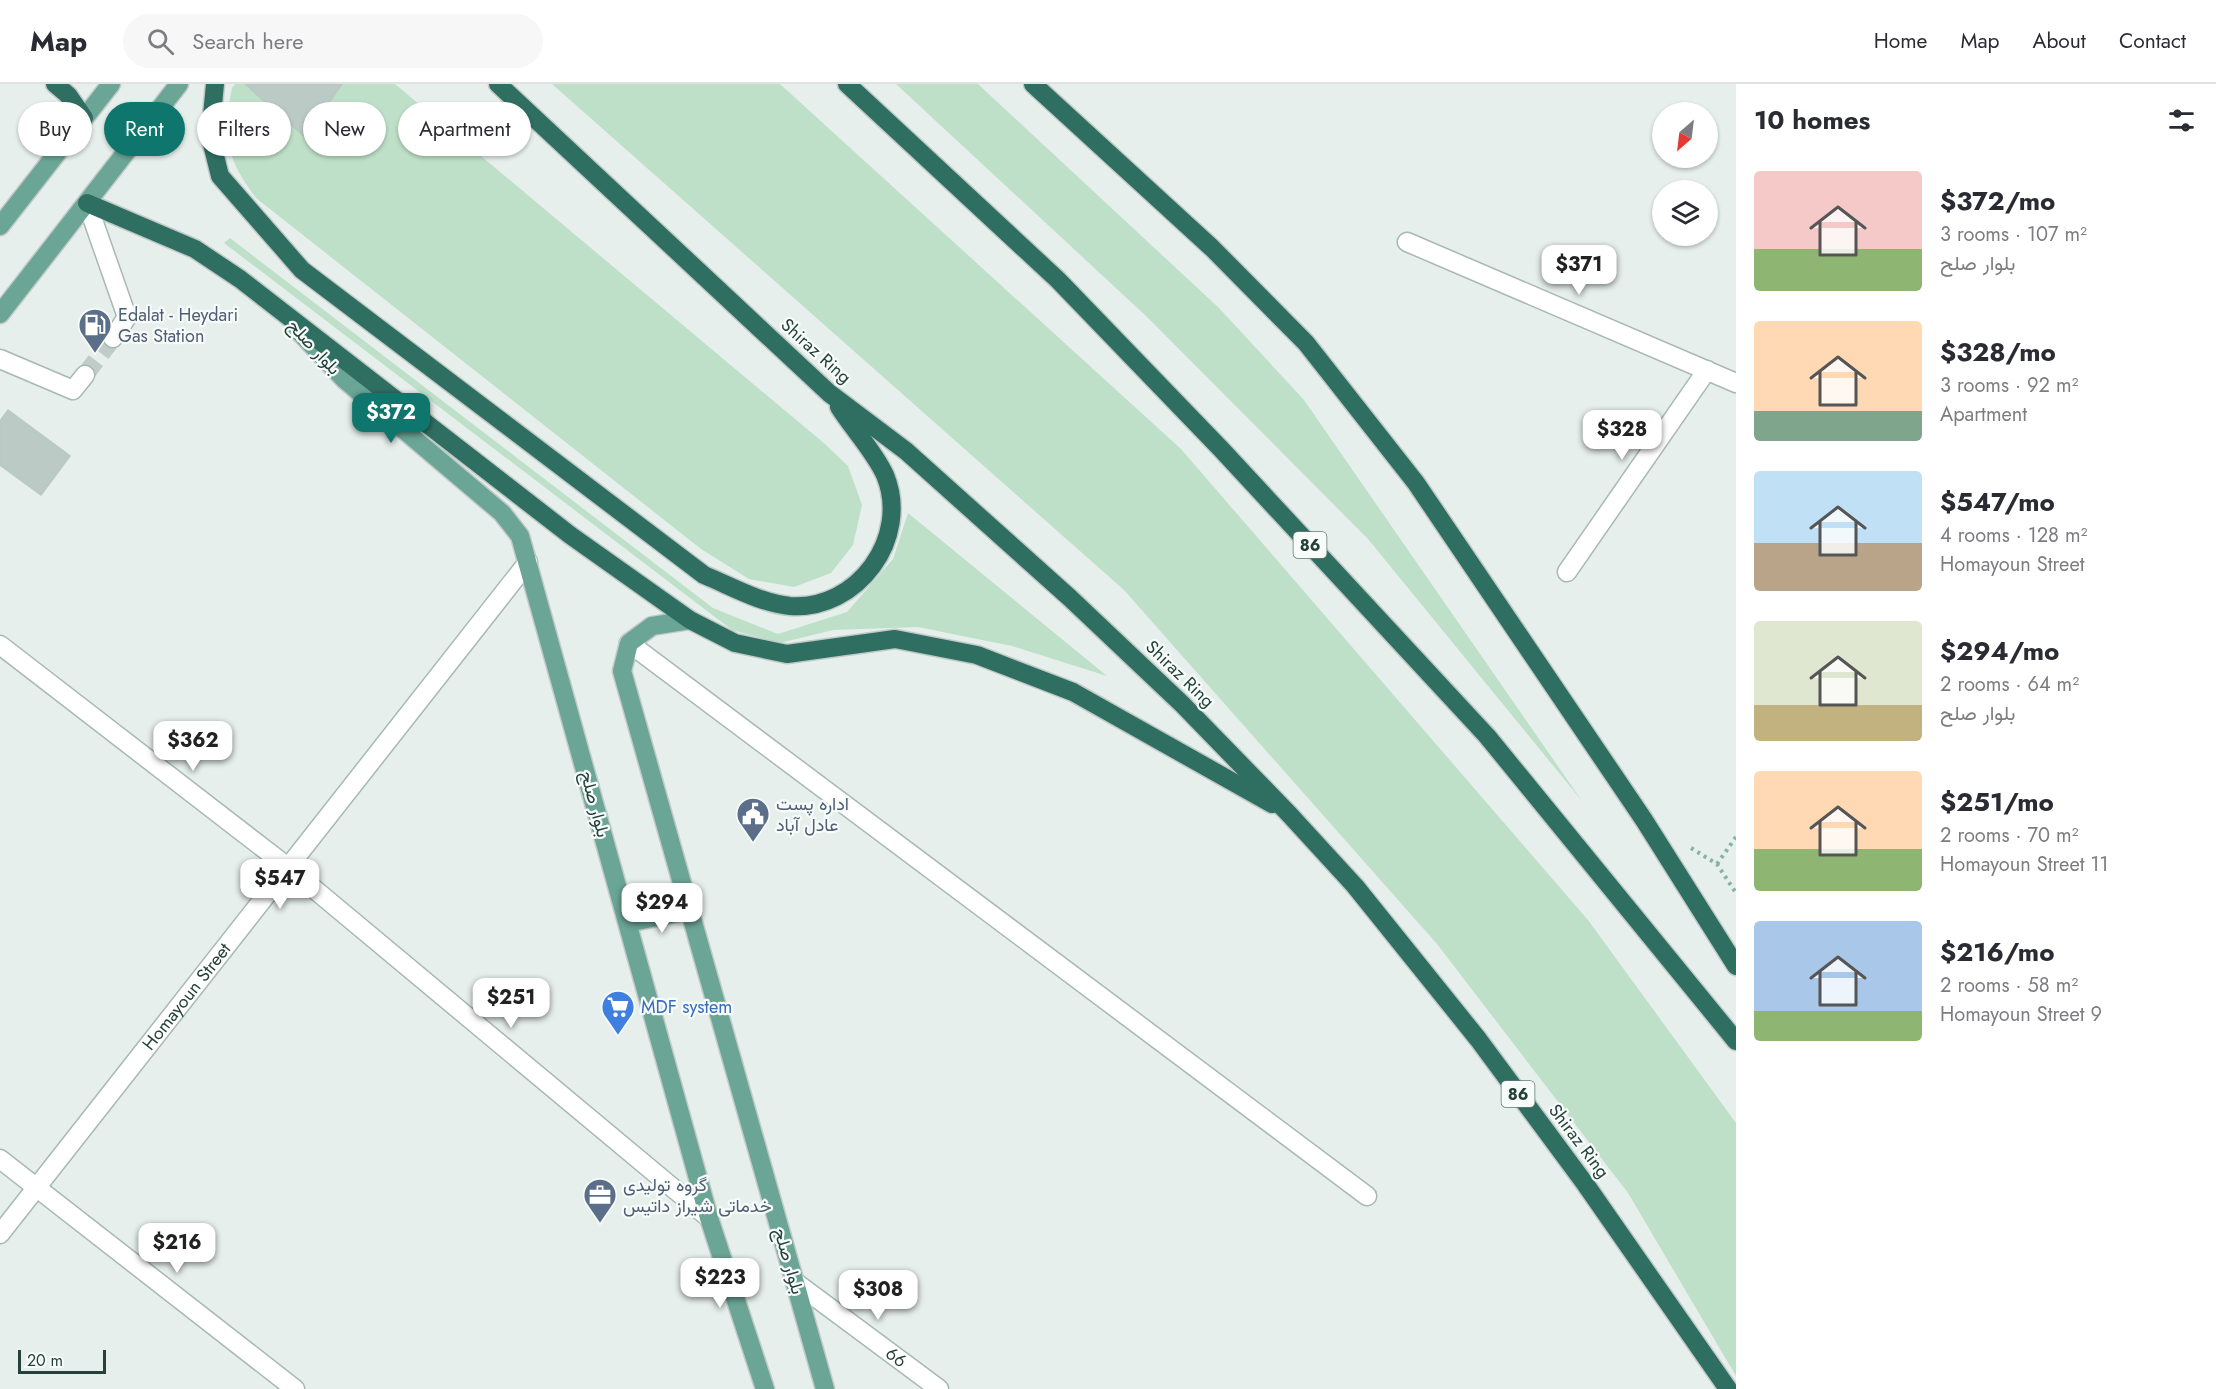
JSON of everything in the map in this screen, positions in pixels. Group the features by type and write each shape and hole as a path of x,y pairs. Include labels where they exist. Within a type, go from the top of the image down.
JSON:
{"highway":[{"path":"55,84 73,102"},
{"path":"215,84 210,136 220,176 268,234 302,270 704,574 773,603 816,605 841,595 866,575 882,553 891,525 889,493 885,477 830,393"},
{"name":"Shiraz Ring","path":"498,84 830,393 906,451 1070,598 1182,704 1289,814 1355,886 1478,1039 1586,1185 1728,1389"},
{"name":"86","path":"847,84 1058,280 1221,449 1488,736 1736,1041"},
{"path":"1034,84 1212,248 1313,352 1416,483 1644,820 1736,966"},
{"path":"87,203 195,249 280,309 570,535 690,620 735,643 788,654 895,639 976,655 1073,692 1289,814"}],"main road":[{"path":"92,108 111,84"},
{"path":"0,314 178,84"},
{"path":"0,226 54,156"},
{"name":"بلوار صلح","path":"280,309 345,380 502,513 520,536 709,1218 765,1389"},
{"path":"629,643 652,626 690,620"},
{"name":"بلوار صلح","path":"629,643 622,671 825,1389"},
{"path":"628,922 690,910"}],"street":[{"path":"87,203 127,317 113,338"},
{"path":"1407,242 1736,383"},
{"path":"0,359 73,390 85,375"},
{"path":"1567,572 1707,370"},
{"name":"Homayoun Street","path":"0,1234 528,562"},
{"path":"629,643 1367,1196"},
{"path":"0,645 289,868 709,1218"},
{"path":"0,1159 295,1389"},
{"name":"66","path":"795,1282 939,1389"}],"path":[{"path":"1717,864 1736,837"}],"green space":[{"path":"235,84 395,84 416,102 398,102 398,156 481,156 825,444 848,466 862,505 853,545 831,573 794,587 749,579 701,549 256,198 238,171 232,156 291,156 291,102 230,102"},
{"path":"552,84 780,84 1181,449 1588,920 1736,1123 1736,1376 1628,1193 1437,944 1124,590"},
{"path":"896,84 978,84 1219,308 1304,400 1582,801 1368,539 1146,316"},
{"path":"230,238 713,608 778,634 847,612 893,559 908,513 1107,676 1012,646 918,627 833,630 780,643 732,630 224,243"}],"building":[{"path":"245,84 342,84 329,102 303,102 303,135 291,125 291,102 265,102"},
{"path":"8,410 70,456 41,495 0,465 0,421"}],"tunnel":[{"path":"85,375 113,338"}],"place":[{"name":"Edalat - Heydari Gas Station","path":"95,354"},
{"name":"اداره پست عادل آباد","path":"753,843"},
{"name":"MDF system","path":"618,1036"},
{"name":"گروه تولیدی خدماتی شیراز داتیس","path":"600,1224"}]}
